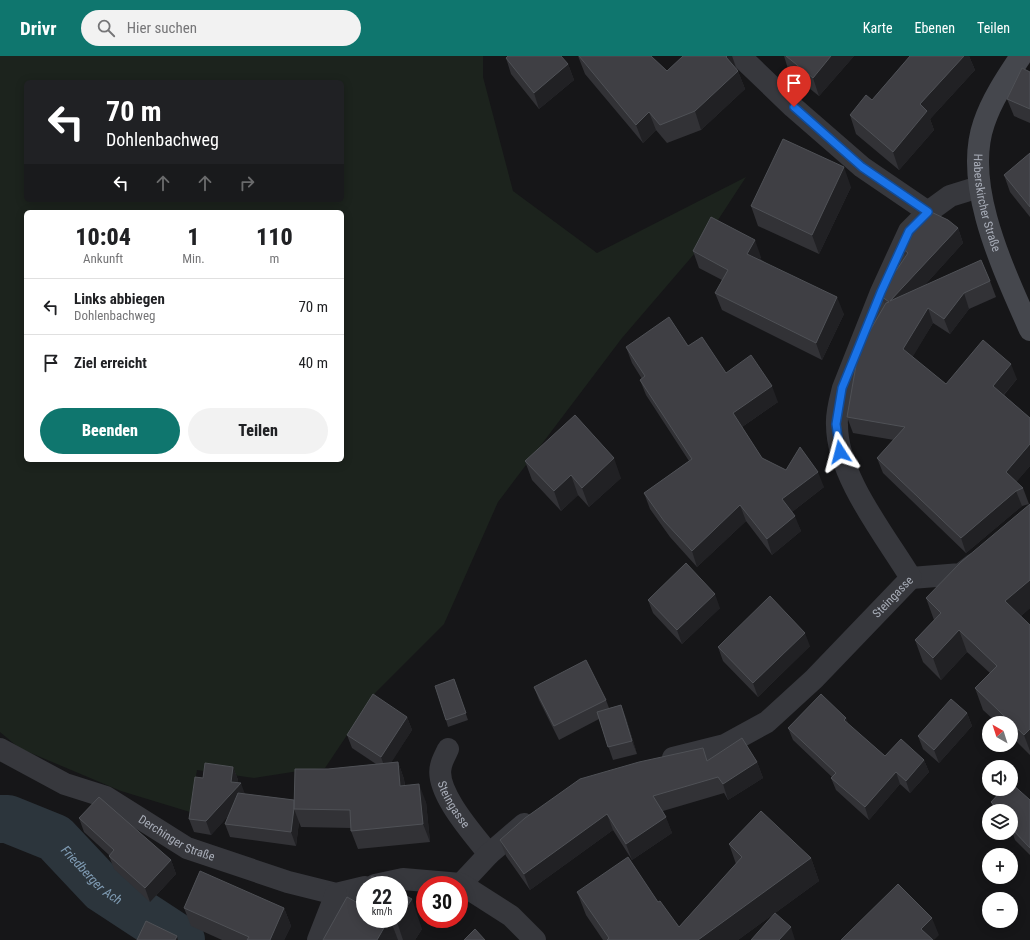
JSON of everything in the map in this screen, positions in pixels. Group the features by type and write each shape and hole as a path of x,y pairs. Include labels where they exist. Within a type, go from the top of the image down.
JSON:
{"street":[{"path":"740,56 794,107 862,167 928,212"},
{"name":"Haberskircher Straße","path":"1021,56 1000,89 984,123 978,148 979,187 991,235 1030,330"},
{"name":"Steingasse","path":"650,764 725,745 767,722 814,679 911,578 855,489 840,452 836,424 842,388 881,292 909,231 928,212 950,196 979,187"},
{"path":"911,578 961,574 990,550"},
{"name":"Derchinger Straße","path":"0,749 65,784 106,797 187,848 288,882 336,894 356,889"},
{"name":"Steingasse","path":"448,749 440,767 443,787 458,816 489,854"},
{"path":"468,876 489,854 542,808"},
{"path":"468,888 511,916 535,940"},
{"path":"318,940 336,894"}],"shaded area":[{"path":"0,56 483,56 483,77 513,191 597,253 746,177 701,246 622,338 498,502 444,624 376,692 325,768 254,778 197,770 190,812 121,791 19,748 0,732"}],"building":[{"path":"508,56 561,56 568,64 534,93 506,58"},
{"path":"579,56 651,56 667,71 683,56 727,56 726,57 738,71 695,111 660,125 649,112 636,125"},
{"path":"786,56 831,56 813,78"},
{"path":"910,56 964,56 920,104 927,111 893,152 850,115 866,95 872,100"},
{"path":"1022,68 1030,72 1030,109 1007,99"},
{"path":"783,139 844,167 812,235 751,206"},
{"path":"1030,153 1030,207 1004,175"},
{"path":"927,210 948,220 958,228 890,301 981,260 990,281 964,293 944,319 928,308 903,349 946,384 983,340 1011,364 993,386 1030,418 1030,444 1006,472 1023,488 1016,491 961,538 877,458 905,427 847,417 858,354 886,303 889,302 881,296 885,287 908,253 902,248 910,230"},
{"path":"711,217 755,240 747,254 837,297 816,343 715,293 728,270 693,251"},
{"path":"669,317 688,346 702,337 726,373 751,355 772,386 733,413 762,458 786,470 800,447 818,472 782,499 795,516 767,539 740,505 692,551 664,521 644,493 692,459 640,380 645,376 626,347"},
{"path":"575,415 614,458 582,488 571,475 554,491 525,461"},
{"path":"1030,504 1030,580 1005,601 1030,625 1030,729 1024,735 1018,729 1018,716 1004,716 975,688 997,666 959,630 933,658 915,640 941,613 926,598 961,562"},
{"path":"686,563 715,594 677,630 648,600"},
{"path":"770,596 805,633 753,683 718,647"},
{"path":"586,660 606,700 554,726 534,687"},
{"path":"454,679 466,713 446,720 435,686"},
{"path":"373,694 407,717 381,757 347,735"},
{"path":"821,694 846,718 844,720 885,756 901,739 924,760 906,781 896,772 865,807 831,778 836,773 788,728"},
{"path":"951,699 967,713 934,750 918,736"},
{"path":"621,705 632,741 608,747 597,712"},
{"path":"742,738 757,762 723,784 718,777 653,796 666,817 626,844 607,814 524,874 500,840 525,818 580,779 639,762 703,748 707,761"},
{"path":"398,762 400,786 419,784 423,824 351,831 350,810 294,809 295,769 328,769"},
{"path":"205,763 233,767 231,782 241,783 206,821 189,819 195,777 203,778"},
{"path":"1018,789 1030,800 1030,848 1018,835 1018,804 993,804 991,802 997,796 1018,796"},
{"path":"238,793 294,800 291,832 225,824"},
{"path":"99,797 171,860 145,888 109,856 114,850 79,818"},
{"path":"761,811 811,858 698,940 607,940 609,938 577,892 628,857 658,902 660,901 679,927 742,857 729,844"},
{"path":"200,871 284,908 270,940 247,940 249,937 184,908"},
{"path":"898,884 932,918 921,929 933,940 841,940"},
{"path":"347,897 356,902 356,928 384,928 377,940 323,940"},
{"path":"408,897 412,899 408,905"},
{"path":"775,913 791,927 779,940 751,940"},
{"path":"146,921 177,936 175,940 137,940"},
{"path":"475,929 485,940 464,940"}],"waterway":[{"name":"Friedberger Ach","path":"0,819 8,819 55,838 103,889 181,940"}],"route":[{"path":"794,107 862,167 928,212 909,231 881,292 842,388 836,424 840,452"}]}
